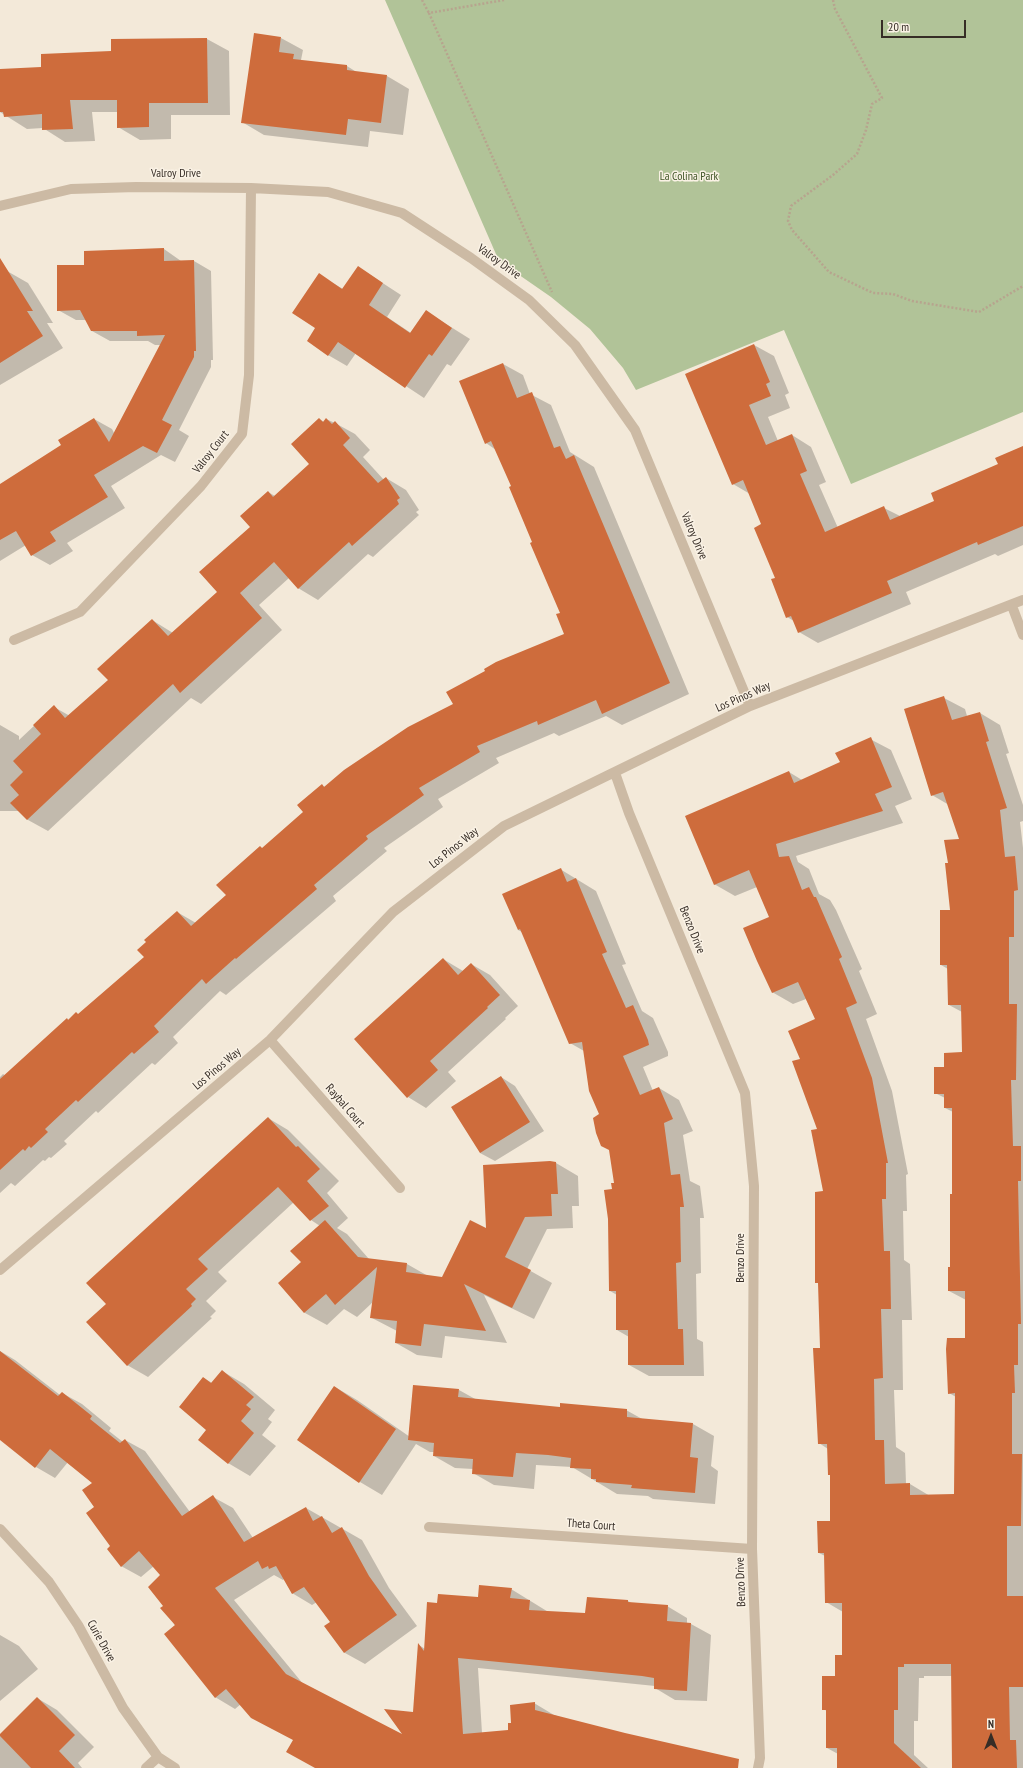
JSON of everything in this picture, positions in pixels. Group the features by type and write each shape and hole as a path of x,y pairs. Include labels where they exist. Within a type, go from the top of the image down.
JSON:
{"street":[{"name":"Valroy Drive","path":"0,206 71,189 136,187 251,188 328,192 402,213 471,258 529,300 575,345 635,430 750,706"},
{"name":"Valroy Court","path":"14,640 80,612 201,486 242,434 249,375 251,188"},
{"name":"Los Pinos Way","path":"0,1270 270,1040 393,912 504,826 750,706 1012,606 1023,600"},
{"path":"1012,606 1023,634"},
{"name":"Benzo Drive","path":"615,773 629,813 745,1093 754,1186 752,1549 760,1758 758,1768"},
{"name":"Raybal Court","path":"270,1040 400,1188"},
{"name":"Theta Court","path":"428,1527 752,1549"},
{"name":"Curie Drive","path":"0,1529 49,1582 78,1625 123,1708 158,1757 175,1768"},
{"path":"146,1768 158,1757"}],"path":[{"path":"422,0 553,294"},
{"path":"429,13 504,0"},
{"path":"833,0 835,9 882,98 872,104 857,154 833,175 791,206 788,221 792,230 829,272 873,293 893,294 912,301 979,312 1023,286"}],"green space":[{"name":"La Colina Park","path":"385,0 1023,0 1023,412 851,484 784,330 636,390 623,368 590,329 551,297 499,261"}],"building":[{"path":"254,33 281,37 279,52 294,54 293,59 347,65 347,70 387,75 381,123 348,119 346,135 241,123"},
{"path":"207,38 208,103 149,103 149,127 117,128 117,100 70,100 73,129 42,130 42,114 4,117 3,112 0,112 0,69 41,67 41,54 111,51 111,39"},
{"path":"164,248 164,261 194,260 196,351 194,351 194,357 162,420 172,425 157,453 143,446 94,475 108,497 50,532 56,541 31,556 16,531 0,540 0,484 61,445 58,440 94,418 109,442 165,335 137,336 137,331 91,331 80,310 57,311 57,265 84,265 84,251"},
{"path":"0,258 33,311 27,311 43,336 0,363"},
{"path":"358,266 383,283 369,305 410,333 426,310 452,328 432,356 429,354 405,388 338,342 328,356 307,341 315,328 292,313 319,273 342,289"},
{"path":"754,344 770,382 766,384 771,396 749,405 766,445 792,434 807,471 800,474 825,532 884,506 890,520 934,501 931,493 998,464 995,458 1023,446 1023,526 978,545 977,542 887,581 892,593 798,633 791,616 786,618 771,579 775,578 754,528 761,524 743,480 732,485 685,374"},
{"path":"503,363 517,398 532,392 554,448 560,446 566,459 574,455 670,683 602,714 596,700 538,725 537,721 477,746 480,752 419,788 424,795 366,836 368,839 314,885 317,889 206,984 202,979 154,1026 159,1032 134,1054 132,1052 78,1102 76,1100 45,1129 48,1132 31,1148 29,1146 25,1151 23,1149 0,1170 0,1079 67,1018 68,1020 76,1012 78,1014 144,957 137,950 146,942 144,940 177,911 191,926 226,895 216,885 260,846 262,848 303,812 297,805 322,784 324,787 344,770 408,727 453,704 446,692 485,671 484,669 496,662 564,634 556,614 560,613 530,543 532,542 509,487 511,486 491,441 485,444 459,381"},
{"path":"319,418 323,422 326,418 332,424 335,421 350,438 343,445 378,483 386,477 400,498 397,500 399,504 352,546 349,542 298,589 274,562 240,593 262,618 180,693 173,684 27,820 10,803 19,795 10,785 23,772 13,761 41,734 33,725 54,705 65,718 108,680 97,669 152,619 168,636 217,592 199,572 250,527 240,516 268,491 273,497 309,464 291,444"},
{"path":"944,696 952,720 980,712 989,741 986,742 1007,808 1000,810 1005,857 1015,856 1018,890 1014,891 1014,937 1009,937 1009,1004 1017,1004 1016,1080 1011,1080 1013,1146 1021,1146 1021,1181 1018,1181 1021,1324 1018,1324 1018,1365 1014,1365 1015,1393 1012,1393 1012,1454 1022,1454 1021,1526 1007,1526 1007,1596 1023,1596 1023,1687 1009,1687 1010,1740 1016,1740 1017,1768 952,1768 951,1664 904,1664 904,1667 898,1667 898,1710 894,1710 894,1743 921,1768 837,1768 837,1748 826,1748 826,1710 822,1710 822,1676 835,1676 835,1655 842,1655 842,1603 825,1603 824,1553 818,1553 817,1521 830,1521 830,1475 828,1475 827,1444 818,1444 813,1348 820,1348 818,1283 815,1283 815,1192 823,1191 811,1130 817,1129 792,1061 800,1059 788,1031 815,1019 798,982 772,993 757,961 743,928 769,917 749,870 714,885 685,816 789,771 794,783 840,762 835,753 871,737 892,787 875,794 883,811 776,844 779,857 789,856 802,890 809,887 814,897 816,897 842,957 839,959 857,1003 846,1008 872,1078 888,1163 886,1163 886,1199 882,1199 884,1251 890,1251 891,1309 881,1309 883,1378 874,1379 875,1440 884,1440 885,1484 910,1483 910,1495 954,1494 955,1393 948,1394 946,1349 947,1338 965,1338 965,1291 948,1291 948,1267 950,1267 950,1194 952,1194 952,1108 944,1108 944,1094 934,1094 934,1067 944,1067 944,1053 962,1052 961,1005 948,1005 947,965 940,965 940,910 950,910 945,863 948,863 944,840 959,839 943,792 931,796 904,709"},
{"path":"561,868 567,882 576,878 607,952 602,954 626,1008 633,1005 648,1040 649,1045 623,1056 640,1095 659,1087 673,1119 664,1123 671,1175 680,1174 684,1207 680,1207 681,1262 676,1263 678,1329 683,1329 684,1365 628,1365 628,1330 616,1330 616,1291 609,1291 608,1219 604,1190 612,1189 611,1183 614,1183 609,1150 601,1146 596,1133 593,1118 599,1114 589,1091 582,1042 569,1044 520,929 518,930 502,894"},
{"path":"443,958 458,975 471,963 500,995 487,1007 488,1008 430,1061 438,1070 407,1098 354,1039"},
{"path":"501,1076 530,1122 480,1153 451,1107"},
{"path":"268,1117 296,1147 298,1146 320,1169 307,1181 329,1206 310,1221 278,1187 198,1259 208,1269 186,1289 196,1299 191,1304 192,1306 127,1366 86,1322 106,1304 86,1283"},
{"path":"550,1161 556,1162 558,1194 551,1194 552,1216 525,1217 505,1257 531,1270 512,1308 464,1284 486,1331 424,1324 421,1346 395,1343 397,1321 370,1318 377,1267 335,1305 326,1294 304,1313 278,1283 301,1262 290,1251 325,1220 358,1257 407,1263 406,1272 442,1277 470,1220 486,1228 483,1165"},
{"path":"0,1351 58,1396 62,1392 92,1416 90,1419 120,1443 125,1439 182,1516 213,1495 244,1542 306,1507 313,1521 322,1516 332,1533 342,1527 369,1576 397,1615 344,1653 324,1626 330,1622 304,1587 292,1594 276,1566 269,1569 268,1566 262,1569 258,1561 215,1588 286,1674 402,1734 384,1709 413,1712 418,1643 424,1651 427,1602 437,1603 438,1594 478,1597 479,1585 512,1588 510,1598 530,1600 529,1610 585,1613 587,1597 668,1605 667,1621 691,1623 687,1691 654,1689 654,1678 642,1676 458,1658 463,1734 508,1730 508,1723 511,1723 510,1705 535,1702 535,1710 625,1733 739,1759 738,1768 315,1768 286,1752 293,1740 251,1718 226,1689 215,1698 164,1634 175,1625 160,1608 163,1606 148,1587 160,1575 139,1551 121,1567 107,1549 110,1546 86,1513 94,1507 82,1490 92,1483 50,1449 35,1468 0,1440"},
{"path":"222,1370 254,1397 246,1405 251,1409 241,1421 254,1433 228,1464 198,1440 206,1430 179,1407 203,1377 211,1383"},
{"path":"413,1385 459,1389 458,1397 560,1407 560,1403 627,1409 627,1417 693,1423 690,1457 698,1458 695,1493 631,1488 632,1485 596,1482 596,1479 591,1479 591,1469 570,1468 571,1458 548,1455 516,1453 513,1477 472,1474 473,1459 433,1456 434,1443 408,1440"},
{"path":"334,1386 396,1429 359,1483 297,1440"},
{"path":"37,1697 75,1735 59,1751 75,1768 31,1768 0,1736 0,1734"}]}
